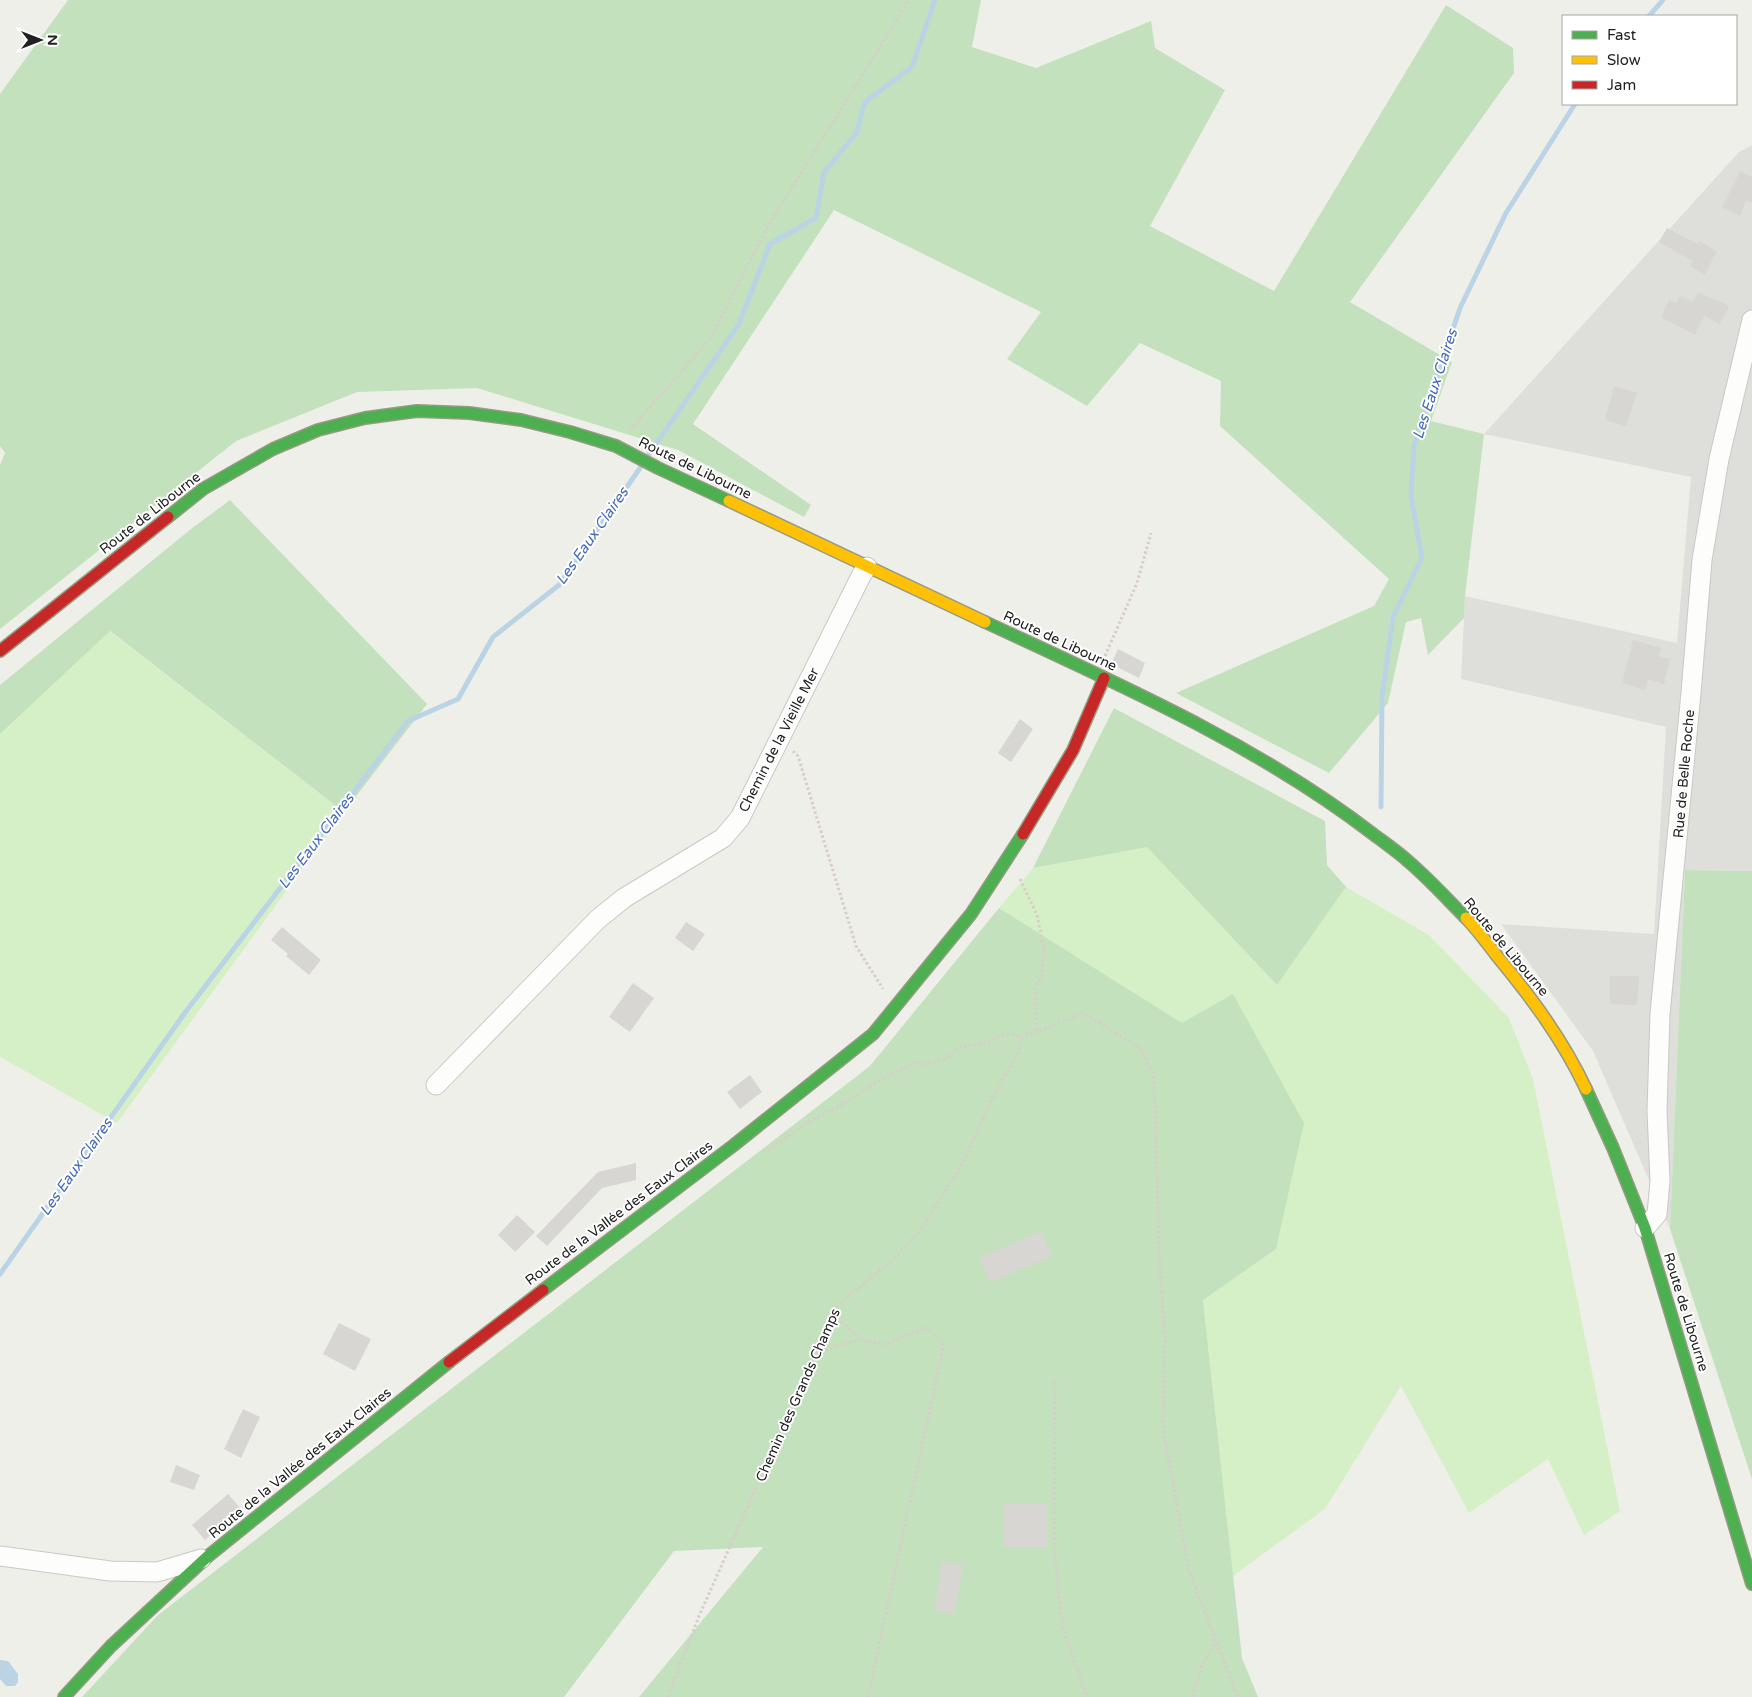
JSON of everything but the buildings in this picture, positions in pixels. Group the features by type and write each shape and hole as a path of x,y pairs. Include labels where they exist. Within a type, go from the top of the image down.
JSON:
{"main road":[{"name":"Route de Libourne","path":"0,651 203,489 273,449 318,430 365,418 418,411 468,413 521,420 616,446 658,468 1100,677 1221,737 1289,776 1344,812 1409,862 1468,920 1548,1022 1578,1074 1613,1148 1645,1228 1740,1540"},
{"name":"Route de la Vallée des Eaux Claires","path":"64,1697 112,1646 207,1557 432,1375 734,1144 873,1034 971,914 1009,860 1073,750 1100,677"},
{"path":"1740,1540 1752,1572"},
{"path":"1740,1540 1752,1584"}],"street":[{"name":"Rue de Belle Roche","path":"1645,1228 1657,1214 1660,1181 1657,1111 1660,1014 1686,751 1702,560 1719,459 1752,320"},
{"name":"Chemin de la Vieille Mer","path":"436,1085 598,919 624,898 723,838 740,818 867,567"},
{"path":"0,1556 110,1571 156,1572 207,1557"},
{"path":"156,1572 171,1590"}],"path":[{"path":"616,446 710,339 768,226 909,0"},
{"path":"1100,677 1137,583 1150,533"},
{"path":"781,738 798,756 856,946 894,1009"},
{"path":"1009,860 1026,887 1037,914 1044,947 1042,976 1035,988 1037,1031"},
{"path":"734,1144 752,1150 766,1151 815,1118 914,1063 926,1064 945,1059 958,1048 988,1042 1007,1034 1020,1038 1082,1013 1141,1049 1154,1076 1159,1252 1165,1340 1163,1429 1189,1571 1238,1697"},
{"name":"Chemin des Grands Champs","path":"668,1697 699,1616 837,1306 894,1258 922,1228 962,1164 992,1098 1020,1051 1020,1038"},
{"path":"834,1314 860,1339 883,1345 926,1328 944,1343 868,1697"},
{"path":"816,1353 860,1339"},
{"path":"1055,1382 1054,1549 1063,1629 1087,1697"},
{"path":"1193,1697 1201,1668 1216,1641"}],"shaded area":[{"path":"1752,145 1752,871 1685,870 1670,1229 1593,1051 1501,924 1654,934 1666,727 1461,679 1465,596 1677,643 1691,477 1484,434 1739,152"}],"green space":[{"path":"68,0 981,0 972,47 1036,68 1151,21 1155,48 1225,90 1150,226 1274,291 1446,5 1513,48 1514,73 1350,302 1452,362 1431,421 1484,434 1464,618 1428,655 1421,618 1406,622 1388,703 1329,773 1176,693 1374,606 1389,579 1220,426 1221,381 1140,343 1087,406 1007,359 1041,312 834,210 693,424 811,505 804,517 678,450 477,388 357,392 236,441 0,629 0,465 5,453 0,446 0,94"},
{"path":"230,500 427,704 344,812 110,631 0,734 0,685 191,529"},
{"path":"109,631 344,812 117,1123 0,1057 0,734"},
{"path":"1114,708 1325,821 1327,865 1346,887 1277,985 1147,847 1033,868"},
{"path":"1147,846 1277,985 1346,887 1429,935 1509,1018 1533,1079 1620,1511 1584,1535 1548,1459 1469,1513 1401,1386 1325,1509 1233,1576 1203,1299 1276,1249 1182,1023 999,908 1033,868"},
{"path":"1685,870 1752,871 1752,1479 1670,1229"},
{"path":"999,908 1182,1023 1233,994 1304,1123 1276,1249 1203,1300 1242,1658 1258,1697 639,1697 763,1547 674,1551 564,1697 82,1697 158,1615 870,1066"}],"water":[{"path":"0,1660 8,1661 18,1674 18,1682 15,1686 6,1686 0,1679"}],"waterway":[{"name":"Les Eaux Claires","path":"649,454 739,324 770,244 816,218 824,172 856,134 865,102 912,67 935,0"},
{"name":"Les Eaux Claires","path":"1650,15 1663,0"},
{"name":"Les Eaux Claires","path":"1381,807 1382,697 1393,617 1422,558 1411,496 1414,445 1460,308 1506,213 1574,105"},
{"name":"Les Eaux Claires","path":"0,1274 184,1014 408,721 458,699 493,637 559,585 640,468"}],"traffic: fast":[{"path":"168,517 203,489 273,449 318,430 365,418 417,411 469,413 521,420 570,432 616,446 729,501"},
{"path":"985,622 1185,718 1282,772 1328,802 1400,855 1424,875 1466,918"},
{"path":"543,1290 734,1145 873,1034 971,914 1023,834"},
{"path":"1586,1089 1613,1148 1645,1228 1752,1584"},
{"path":"64,1697 111,1646 207,1557 449,1362"}],"traffic: slow":[{"path":"729,501 985,622"},
{"path":"1466,918 1546,1020 1567,1053 1586,1089"}],"traffic: jam":[{"path":"0,651 168,517"},
{"path":"1023,834 1073,750 1104,678"},
{"path":"449,1362 543,1290"}]}
